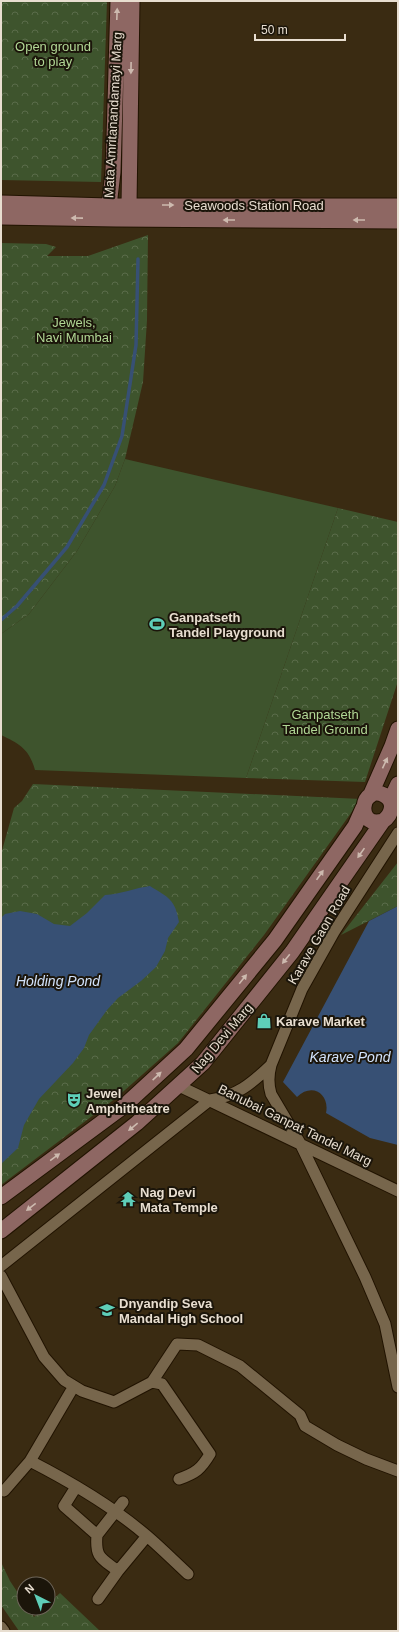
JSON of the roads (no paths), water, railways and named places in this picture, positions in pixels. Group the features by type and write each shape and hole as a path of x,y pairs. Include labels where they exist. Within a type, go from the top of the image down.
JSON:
{"main road":[{"name":"Mata Amritanandamayi Marg","path":"118,1 113,172 109,206 116,219 129,205 132,1"},
{"name":"Seawoods Station Road","path":"1,203 109,206 398,206"},
{"name":"Seawoods Station Road","path":"1,217 398,221"},
{"name":"Nag Devi Marg","path":"1,1197 124,1106 186,1049 275,940 355,826 392,746 398,729"},
{"name":"Nag Devi Marg","path":"1,1231 137,1123 203,1063 292,952 391,812 398,784"},
{"path":"379,793 388,798 391,812 374,822 364,813 366,802 379,793"}],"street":[{"name":"Karave Gaon Road","path":"398,833 327,944 302,989 271,1065 268,1076 268,1086 271,1094 300,1143 365,1277 385,1324 398,1387"},
{"path":"1,1266 210,1100 226,1098 240,1090 257,1079 271,1065"},
{"name":"Banubai Ganpat Tandel Marg","path":"179,1086 398,1191"},
{"path":"1,1276 44,1357 64,1380 82,1391 114,1402 152,1382 177,1344 198,1345 240,1366 300,1414 305,1426 337,1445 366,1459 398,1471"},
{"path":"392,1360 398,1346"},
{"path":"152,1382 162,1384 210,1454 203,1466 193,1474 179,1479"},
{"path":"4,1491 30,1461 74,1386"},
{"path":"30,1461 116,1512 147,1536 188,1574"},
{"path":"76,1487 64,1506 97,1535"},
{"path":"118,1571 98,1555 96,1546 97,1535 123,1502"},
{"path":"98,1600 118,1571 147,1536"},
{"path":"1,1627 4,1631"}],"water":[{"name":"Holding Pond","path":"150,886 170,900 175,908 179,922 168,938 165,951 156,967 141,981 118,998 107,1010 89,1035 84,1048 73,1063 39,1099 24,1125 18,1148 1,1164 1,918 5,914 20,911 37,914 54,924 70,926 87,913 105,895"},
{"name":"Karave Pond","path":"398,906 398,1145 370,1138 326,1113 327,1106 325,1100 319,1092 308,1090 297,1097 283,1082 369,921"}],"waterway":[{"path":"1,620 17,606 67,547 104,485 122,436 136,345 138,259"}],"place":[{"name":"Ganpatseth Tandel Playground","path":"157,624"},
{"name":"Karave Market","path":"264,1021"},
{"name":"Jewel Amphitheatre","path":"74,1100"},
{"name":"Nag Devi Mata Temple","path":"128,1199"},
{"name":"Dnyandip Seva Mandal High School","path":"107,1310"}],"park label":[{"name":"Open ground to play","path":"53,54"},
{"name":"Jewels, Navi Mumbai","path":"74,330"},
{"name":"Ganpatseth Tandel Ground","path":"325,722"}]}
